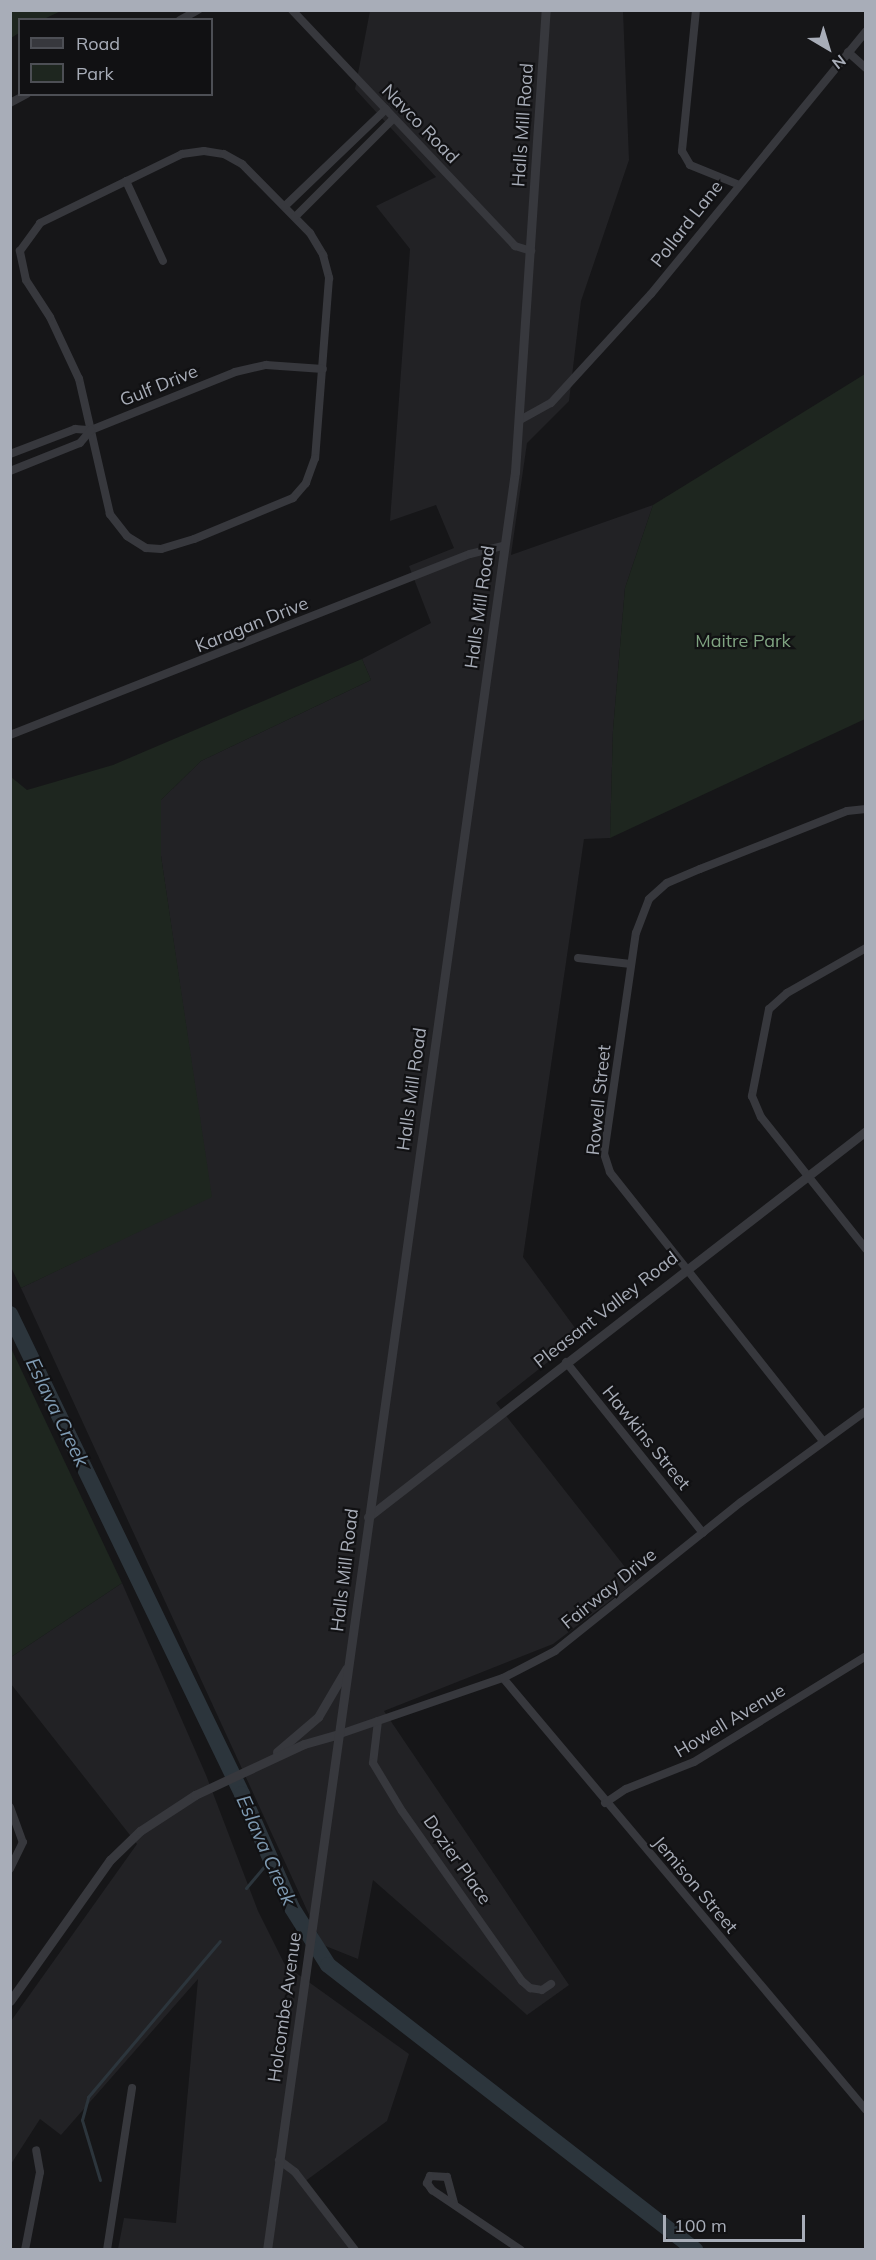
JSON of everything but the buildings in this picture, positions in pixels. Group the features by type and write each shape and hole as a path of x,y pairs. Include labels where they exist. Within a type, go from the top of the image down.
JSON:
{"street":[{"path":"184,18 198,10"},
{"name":"Navco Road","path":"292,10 515,246 531,250"},
{"name":"Halls Mill Road","path":"340,1734 368,1517 506,545 520,420 546,10"},
{"path":"696,10 682,151 690,165 737,184"},
{"name":"Pollard Lane","path":"520,420 536,416 578,377 651,294 737,184 866,32"},
{"path":"848,52 866,68"},
{"path":"285,206 386,109"},
{"path":"295,217 394,118"},
{"path":"204,151 224,154 242,164 295,217 317,243 327,268 323,369 311,470 292,498 194,539 161,549 146,548 122,531 110,514 79,379 19,262 31,232 126,181 182,154 204,151"},
{"path":"126,181 163,261"},
{"name":"Gulf Drive","path":"10,454 75,429 91,430 235,372 266,365 323,369"},
{"path":"10,471 80,443 91,430"},
{"path":"25,448 31,463"},
{"name":"Karagan Drive","path":"10,735 470,554 506,545"},
{"name":"Rowell Street","path":"823,1441 610,1172 604,1154 631,964 642,910 666,883 847,811 866,809"},
{"path":"866,948 788,993 769,1009 763,1023 754,1106 866,1249"},
{"path":"578,958 631,964"},
{"name":"Pleasant Valley Road","path":"368,1517 866,1131"},
{"name":"Hawkins Street","path":"566,1362 703,1533"},
{"name":"Fairway Drive","path":"340,1734 502,1678 555,1651 703,1533 866,1411"},
{"name":"Howell Avenue","path":"605,1803 694,1762 866,1656"},
{"path":"262,1764 318,1717 349,1661"},
{"name":"Jemison Street","path":"502,1678 866,2110"},
{"name":"Dozier Place","path":"378,1721 373,1763 402,1811 522,1981 542,1990 551,1984"},
{"path":"10,2001 110,1860 173,1806 304,1744 340,1734"},
{"name":"Holcombe Avenue","path":"267,2250 340,1734"},
{"path":"10,1807 23,1842 10,1869"},
{"path":"107,2250 132,2088"},
{"path":"25,2250 40,2172 36,2150"},
{"path":"279,2160 295,2172 355,2250"},
{"path":"454,2203 521,2250"}],"shaded area":[{"path":"370,11 623,11 629,160 581,301 569,401 527,443 511,555 653,505 625,588 613,730 610,838 584,839 523,1257 581,1336 496,1403 636,1581 553,1644 384,1711 569,1985 527,2015 373,1880 358,1959 323,1945 21,1288 211,1196 161,856 161,800 201,761 371,680 362,659 431,623 409,566 454,548 436,505 390,521 410,249 376,206 436,177 355,89"},
{"path":"122,1583 206,1775 258,1911 285,1965 409,2054 387,2121 300,2185 351,2249 118,2249 124,2218 176,2223 198,1979 61,2135 40,2119 11,2164 11,2021 137,1844 11,1684 11,1657"}],"green space":[{"path":"11,10 61,10 46,18 18,18 18,34 11,38"},
{"name":"Maitre Park","path":"865,374 865,719 610,838 613,730 625,588 653,505"},
{"path":"362,659 371,680 201,761 161,800 161,856 212,1197 21,1288 10,1265 11,777 27,790 113,765"},
{"path":"10,1346 122,1583 11,1657 10,1657"}],"waterway":[{"name":"Eslava Creek","path":"10,1314 242,1794 292,1908 328,1965 696,2250"},
{"path":"246,1888 270,1859"},
{"path":"100,2180 82,2120 88,2097 220,1941"}]}
